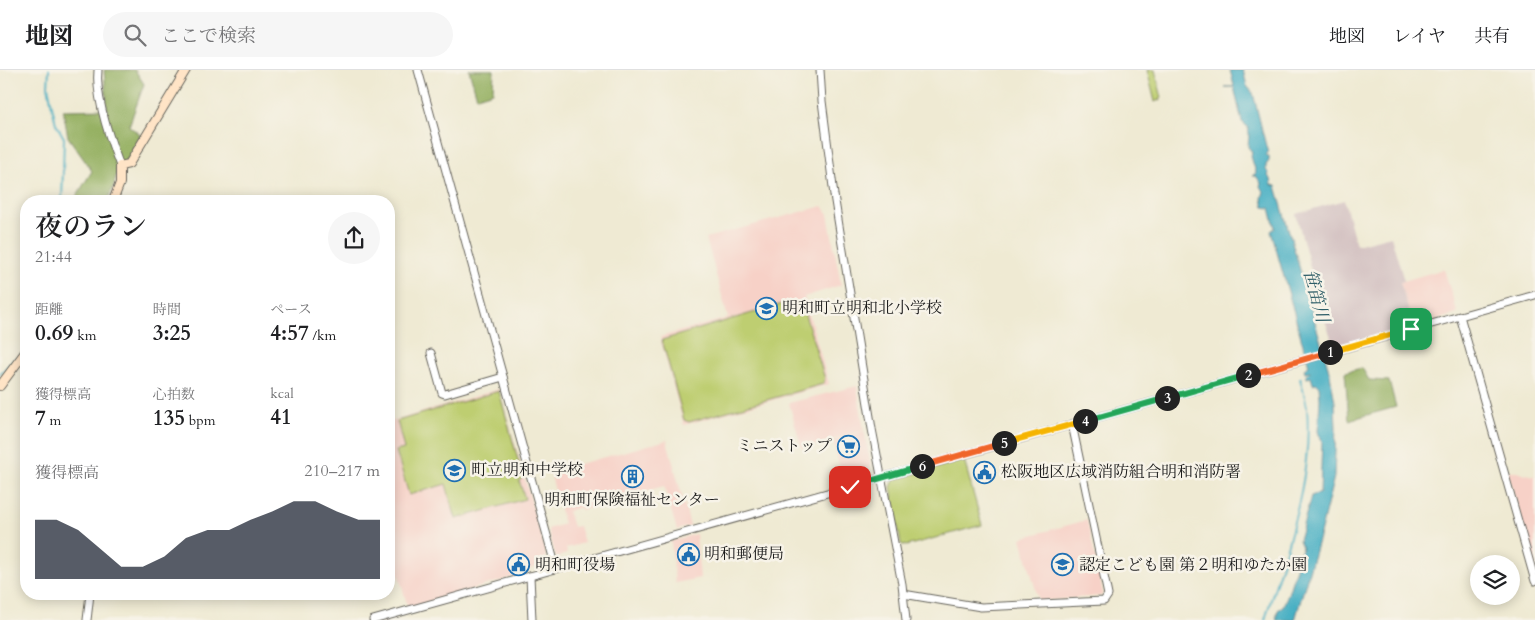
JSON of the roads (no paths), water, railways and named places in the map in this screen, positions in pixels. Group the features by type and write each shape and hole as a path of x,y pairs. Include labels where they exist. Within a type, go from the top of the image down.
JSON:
{"main road":[{"path":"115,195 120,183 120,166 129,164 186,70"},
{"path":"0,386 20,359"}],"street":[{"path":"98,70 97,78 101,104 120,166"},
{"path":"418,70 556,568"},
{"path":"820,70 834,195 872,429 903,594 906,620"},
{"path":"373,620 1535,295"},
{"path":"1460,316 1535,582"},
{"path":"431,353 442,393 445,394 503,377"},
{"path":"903,594 981,607 1104,600 1108,595 1072,424"},
{"path":"530,576 532,620"},
{"path":"87,620 89,600"}],"water":[{"path":"1230,70 1243,70 1247,86 1253,93 1268,153 1266,155 1269,157 1266,170 1269,173 1268,176 1271,179 1272,185 1276,186 1330,374 1335,402 1334,477 1295,620 1276,620 1278,610 1283,606 1295,572 1302,547 1299,540 1311,496 1320,493 1322,441 1318,432 1319,386 1316,383 1313,384 1311,377 1307,378 1306,374 1311,372 1305,372 1304,369 1309,366 1271,231 1275,228 1270,208 1264,207 1262,198 1264,191 1260,187 1261,183 1256,176 1252,176 1256,173 1251,156 1252,152 1248,147 1248,127 1242,122 1234,87 1232,87 1234,85"}],"waterway":[{"path":"49,70 48,86 52,106 56,124 64,138 62,195"},
{"path":"0,374 16,358"},
{"path":"1265,620 1289,542 1302,489 1308,435 1307,408 1301,378"}],"place":[{"name":"明和町立明和北小学校","path":"766,308"},
{"name":"ミニストップ","path":"848,446"},
{"name":"町立明和中学校","path":"455,470"},
{"name":"松阪地区広域消防組合明和消防署","path":"985,472"},
{"name":"明和町保険福祉センター","path":"632,476"},
{"name":"明和郵便局","path":"688,554"},
{"name":"明和町役場","path":"519,565"},
{"name":"認定こども園 第２明和ゆたか園","path":"1063,565"}],"water label":[{"name":"笹笛川","path":"1316,296"}]}
